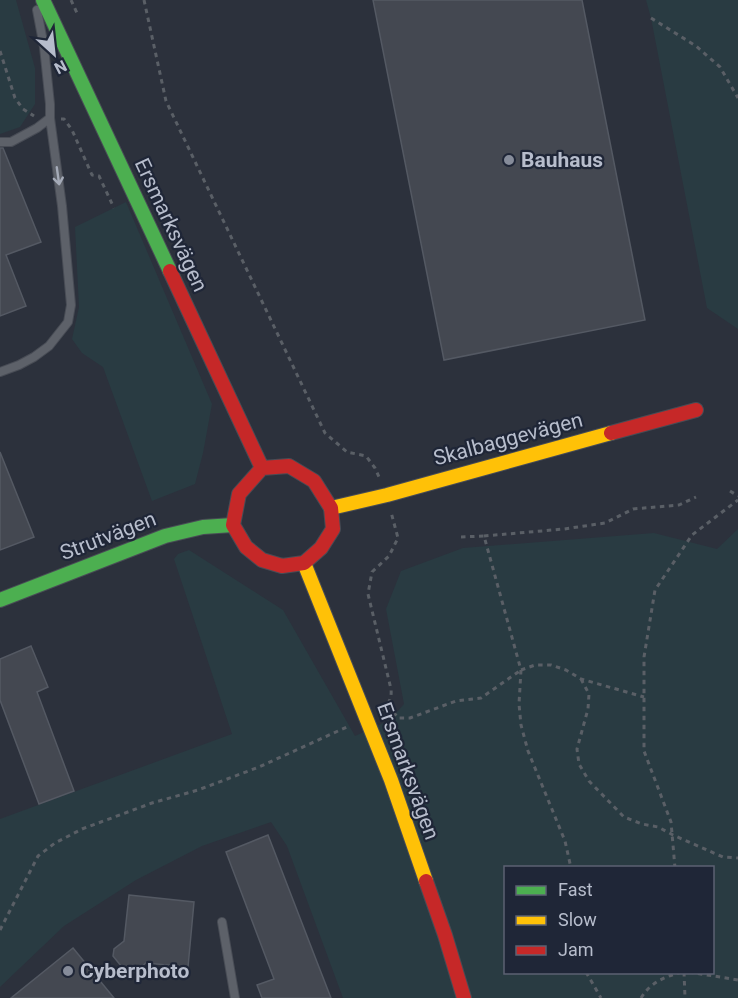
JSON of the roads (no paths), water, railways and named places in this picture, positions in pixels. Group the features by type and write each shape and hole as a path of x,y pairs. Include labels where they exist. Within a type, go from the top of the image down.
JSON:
{"main road":[{"name":"Ersmarksvägen","path":"43,0 262,468"},
{"name":"Skalbaggevägen","path":"332,508 696,410"},
{"path":"289,466 314,481 332,508 333,529 321,548 304,563 282,566 262,560 246,547 233,525 239,494 262,468 289,466"},
{"name":"Strutvägen","path":"0,600 165,536 203,527 233,525"},
{"name":"Ersmarksvägen","path":"304,563 391,780 445,935 464,998"}],"lane":[{"path":"0,372 19,365 49,346 68,322 71,305 44,47 35,0"},
{"path":"0,142 11,142 50,118"},
{"path":"222,922 235,998"}],"place":[{"name":"Bauhaus","path":"509,160"},
{"name":"Cyberphoto","path":"68,971"}]}
